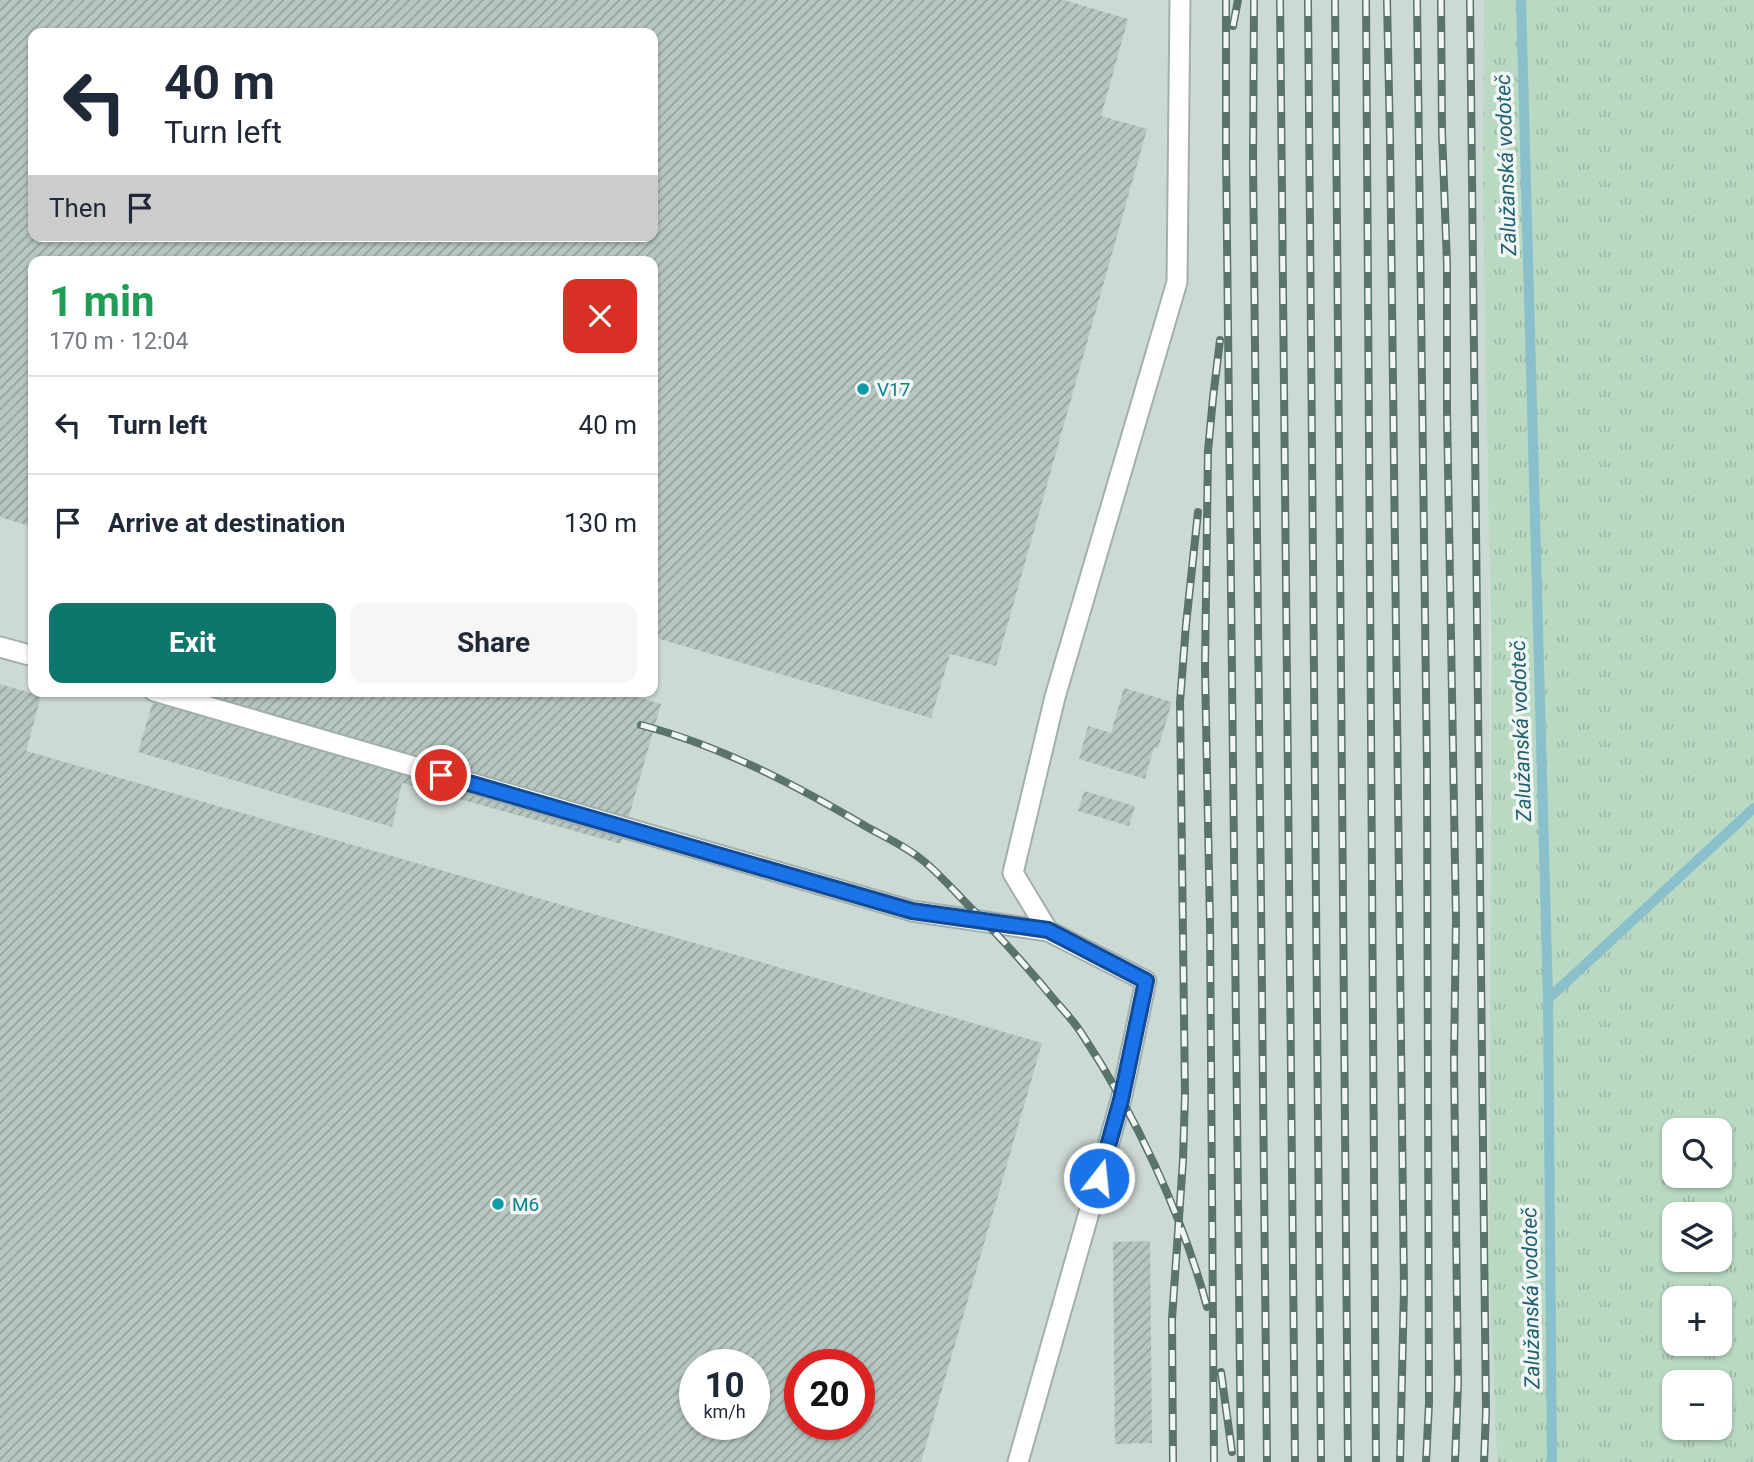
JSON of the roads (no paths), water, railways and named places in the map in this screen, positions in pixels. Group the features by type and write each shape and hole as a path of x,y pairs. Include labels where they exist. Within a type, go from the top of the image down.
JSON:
{"lane":[{"path":"1048,930 1013,873 1055,697 1177,282 1180,0"},
{"path":"0,647 28,655"},
{"path":"175,697 912,911 1048,930 1146,981 1121,1100 1018,1462"}],"waterway":[{"name":"Zalužanská vodoteč","path":"1521,0 1548,999 1552,1462"},
{"path":"1548,999 1754,808"}],"railway":[{"path":"1226,0 1241,1462"},
{"path":"1233,26 1238,0"},
{"path":"1254,0 1253,161 1267,1462"},
{"path":"1280,0 1295,1462"},
{"path":"1308,0 1321,1462"},
{"path":"1335,0 1348,1462"},
{"path":"1366,0 1376,1462"},
{"path":"1387,0 1404,1289 1400,1462"},
{"path":"1417,0 1427,768 1429,1403 1426,1462"},
{"path":"1441,0 1456,920 1454,1061 1458,1383 1455,1462"},
{"path":"1470,0 1486,1412 1484,1462"},
{"path":"1214,1462 1205,668 1208,451 1220,340"},
{"path":"1173,1462 1172,1319 1185,1095 1180,702 1198,512"},
{"path":"641,725 700,744 757,768 902,846 934,870 1022,962 1075,1024 1102,1065 1155,1166 1184,1236 1207,1307"},
{"path":"1221,1372 1232,1452"}],"place":[{"name":"V17","path":"863,389"},
{"name":"M6","path":"498,1204"}]}
